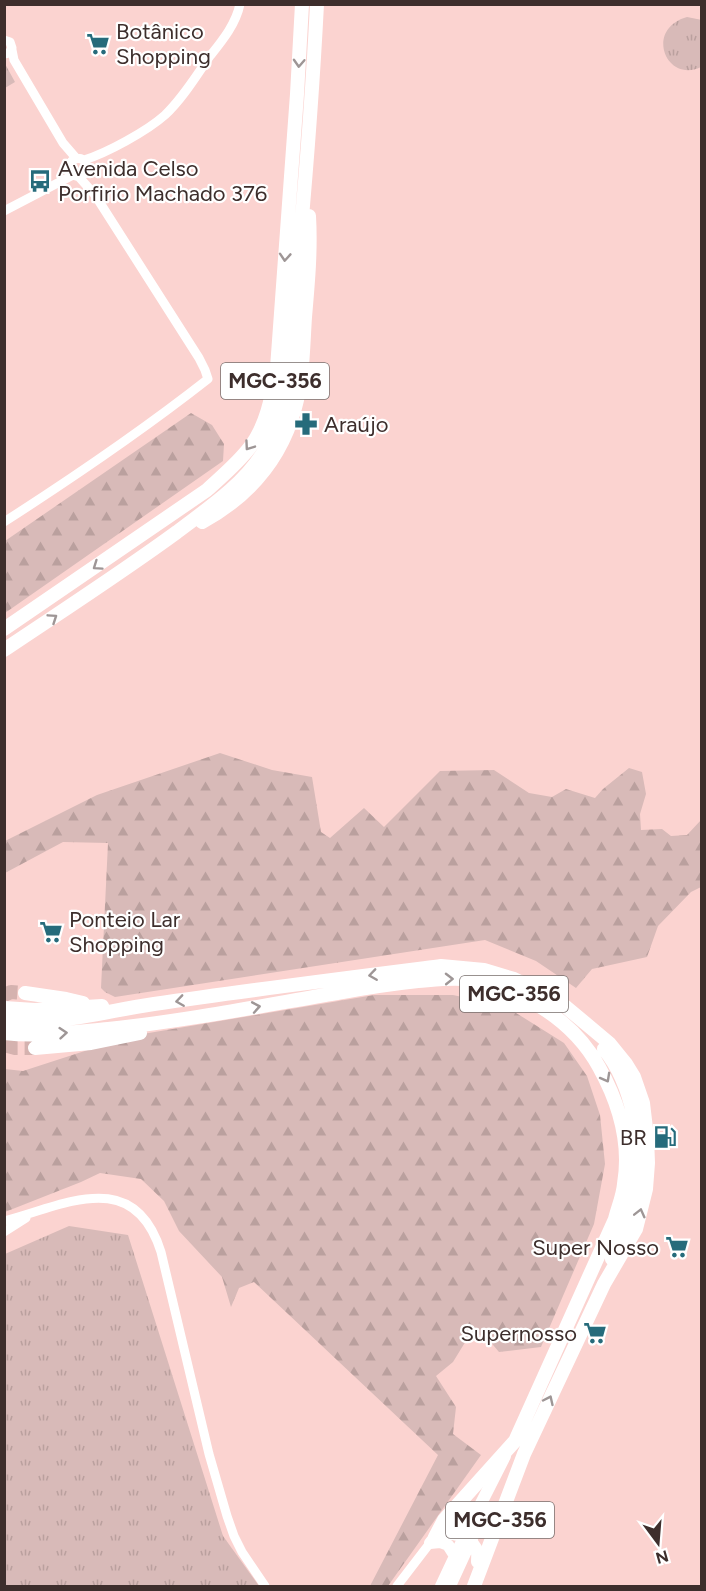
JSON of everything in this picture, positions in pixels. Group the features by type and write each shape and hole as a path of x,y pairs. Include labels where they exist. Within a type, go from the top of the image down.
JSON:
{"highway":[{"name":"MGC-356","path":"4,630 207,490 235,465 251,445 263,422 277,368 302,4"},
{"path":"4,650 146,555 221,512 240,497 267,466 288,429 295,409 301,375 311,242 306,178 318,9"},
{"name":"MGC-356","path":"4,1019 50,1022 152,1004 441,966 484,970 514,979 566,1008 609,1043 634,1077 642,1103 647,1137 646,1189 636,1229 604,1284 524,1454 474,1587"},
{"name":"MGC-356","path":"4,1033 56,1034 162,1023 357,989 461,979 504,989 544,1009 562,1023 580,1039 611,1088 622,1124 627,1154 624,1185 615,1219 515,1441"},
{"path":"25,993 66,999 93,1006"},
{"path":"4,1008 35,1010 152,1004"},
{"path":"35,1048 91,1043 153,1030 195,1018"},
{"path":"433,1540 444,1520 515,1441"}],"main road":[{"name":"MGC-356","path":"450,1587 467,1539 509,1449 515,1441"},
{"name":"MGC-356","path":"466,1587 524,1454"},
{"path":"433,1540 448,1534 467,1539 475,1546 477,1562"},
{"name":"MGC-356","path":"441,1587 455,1556 467,1539"},
{"path":"433,1540 448,1545 455,1556"}],"street":[{"path":"4,211 137,134 164,115 185,92 228,32 240,4"},
{"path":"4,40 11,43 9,55 199,358 208,379 59,487 4,522"},
{"path":"4,1221 64,1203 99,1197 119,1201 136,1210 149,1225 161,1252 209,1454 227,1516 242,1552 263,1583 273,1587"},
{"path":"4,1232 33,1214"},
{"path":"397,1587 433,1540"}],"green space":[{"path":"687,17 702,20 701,67 689,70 678,68 670,62 663,43 666,32 674,23"},
{"path":"4,62 15,82 5,88 4,88"},
{"path":"191,413 212,425 224,444 223,461 5,613 5,541"},
{"path":"220,753 272,770 312,777 321,832 330,838 364,808 384,827 440,771 494,770 529,793 552,797 566,789 595,798 629,768 642,772 646,794 640,814 641,830 662,829 671,836 687,835 701,820 701,887 691,892 658,926 647,957 592,969 576,988 536,961 485,940 115,997 101,988 108,843 63,842 5,873 5,841 97,795"},
{"path":"374,995 453,995 505,1006 564,1043 587,1076 600,1115 605,1164 594,1224 541,1347 499,1352 488,1339 472,1331 453,1362 436,1376 456,1407 453,1434 481,1455 388,1586 370,1586 438,1455 254,1282 239,1288 231,1307 222,1277 179,1231 164,1201 141,1179 100,1173 5,1212 5,1069 23,1071 131,1036"},
{"path":"69,1226 128,1235 223,1536 259,1586 5,1586 5,1254"}],"tunnel":[{"path":"4,995 11,992 25,993"},
{"path":"4,1045 15,1048 35,1048"}],"place":[{"name":"Botânico Shopping","path":"98,44"},
{"name":"Avenida Celso Porfirio Machado 376","path":"40,181"},
{"name":"Araújo","path":"306,424"},
{"name":"Ponteio Lar Shopping","path":"51,932"},
{"name":"BR","path":"665,1137"},
{"name":"Super Nosso","path":"677,1247"},
{"name":"Supernosso","path":"595,1333"}]}
